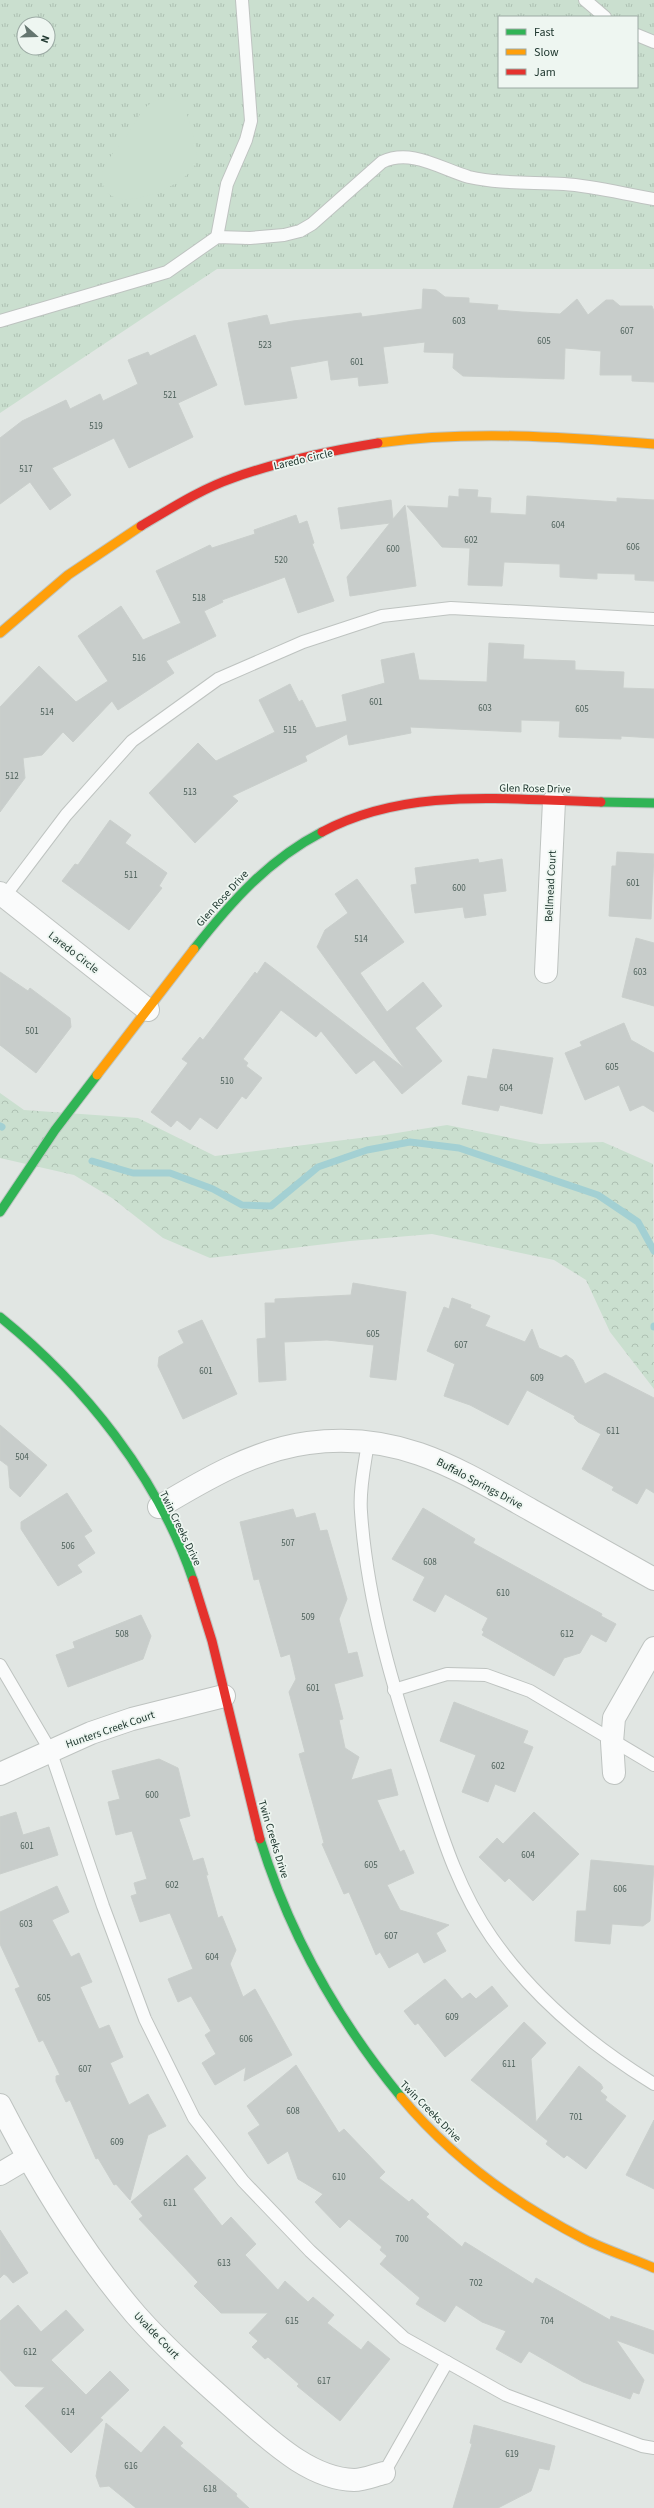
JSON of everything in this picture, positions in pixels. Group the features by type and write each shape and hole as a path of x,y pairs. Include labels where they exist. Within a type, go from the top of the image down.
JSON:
{"street":[{"name":"Laredo Circle","path":"0,633 82,562 151,518 232,479 302,457 380,444 456,437 568,437 654,444"},
{"name":"Glen Rose Drive","path":"0,1212 55,1130 221,914 250,882 282,856 332,827 367,813 405,803 457,798 654,803"},
{"name":"Bellmead Court","path":"546,972 554,800"},
{"name":"Laredo Circle","path":"2,895 148,1010"},
{"name":"Twin Creeks Drive","path":"0,1317 46,1356 79,1392 140,1473 159,1507 190,1571 224,1696 252,1808 279,1895 295,1934 323,1990 345,2027 398,2096 430,2129 492,2181 594,2245 654,2268"},
{"name":"Buffalo Springs Drive","path":"159,1507 195,1485 265,1454 306,1443 338,1440 368,1442 423,1454 466,1473 654,1579"},
{"path":"614,1773 612,1742 614,1718 654,1648"},
{"name":"Hunters Creek Court","path":"0,1774 50,1750 132,1719 224,1696"},
{"name":"Uvalde Court","path":"0,2105 27,2158 90,2256 136,2315 199,2378 264,2435 309,2467 330,2475 355,2480 384,2473"},
{"path":"0,2174 27,2158"}],"lane":[{"path":"218,237 227,184 246,140 251,121 242,0"},
{"path":"584,0 604,16"},
{"path":"638,35 654,42"},
{"path":"0,322 168,272 218,237 250,238 300,231 312,224 382,162 393,156 404,156 425,161 486,180 566,184 654,200"},
{"path":"2,895 66,814 132,741 218,680 303,642 382,616 451,608 654,619"},
{"path":"368,1442 361,1510 370,1577 394,1690 451,1866 492,1938 530,1984 586,2039 654,2084"},
{"path":"0,1665 50,1750 103,1906 145,2019 194,2118 243,2182 310,2251 404,2338 506,2394 642,2446 654,2448"},
{"path":"394,1690 447,1674 486,1676 530,1691 612,1742 654,1765"},
{"path":"384,2473 447,2362"}],"green space":[{"path":"0,0 654,0 654,269 217,269 0,413"},
{"path":"170,98 178,102 184,108 188,116 197,152 196,162 191,171 166,189 150,195 134,199 120,199 109,194 103,185 102,177 106,163 144,109 153,102"},
{"path":"0,1093 24,1110 138,1118 215,1156 384,1135 447,1125 540,1144 603,1142 653,1164 654,1389 610,1332 586,1280 554,1260 432,1234 350,1241 210,1258 163,1238 112,1198 74,1175 0,1158"}],"building":[{"path":"423,289 436,290 445,297 469,298 469,303 498,305 497,310 522,312 560,314 577,299 588,315 606,300 613,300 620,306 652,306 654,311 654,382 632,381 632,375 600,375 601,351 565,348 564,379 463,376 453,368 454,353 424,352 425,342 383,347 388,383 359,386 358,377 331,380 328,360 290,367 297,398 245,405 228,323 267,315 270,325 361,313 362,317 422,309"},
{"path":"195,335 217,385 178,403 193,437 129,468 114,438 52,468 71,495 50,510 30,482 0,504 0,438 22,421 66,400 70,409 100,394 103,401 138,384 128,360 148,352 150,356"},
{"path":"459,489 478,490 477,497 491,498 490,513 526,515 527,496 617,502 617,498 654,500 654,581 635,580 635,574 597,573 597,579 560,577 560,564 504,562 502,586 468,585 470,548 442,547 407,506 448,508 449,496 459,497"},
{"path":"391,500 393,519 405,505 416,586 350,596 347,577 390,523 341,529 338,508"},
{"path":"296,515 299,524 307,521 314,543 312,544 334,601 298,613 285,577 222,600 223,602 204,611 216,636 166,661 174,673 118,710 112,701 73,742 63,732 42,755 23,758 25,778 0,812 0,707 39,666 76,702 108,681 78,636 121,606 143,640 181,623 156,571 210,545 212,548 255,534 254,530"},
{"path":"489,643 524,645 523,659 575,661 575,670 624,672 623,688 654,689 654,738 621,736 621,739 559,737 560,721 521,720 521,732 410,727 411,733 349,745 347,734 305,756 307,761 232,796 238,801 195,843 149,793 198,743 216,761 275,732 259,700 290,684 299,702 302,700 316,728 347,721 342,695 385,683 381,660 414,653 419,680 487,682"},
{"path":"110,820 131,835 125,843 167,873 159,886 162,888 129,930 62,881 75,864 78,865"},
{"path":"617,852 654,854 651,919 609,916 612,866 616,866"},
{"path":"478,859 479,863 502,859 506,891 483,894 486,915 465,918 463,907 415,913 411,885 417,884 415,868"},
{"path":"357,879 404,942 360,973 387,1012 423,982 442,1006 415,1028 442,1061 402,1094 374,1060 356,1074 321,1031 316,1037 281,1010 243,1059 248,1063 246,1066 262,1078 246,1099 242,1096 217,1129 200,1117 190,1130 177,1120 171,1127 151,1112 188,1063 182,1059 200,1037 203,1040 255,972 257,974 265,962 404,1068 317,947 325,930 348,913 335,894"},
{"path":"636,938 654,943 654,1006 622,997"},
{"path":"0,972 28,991 30,988 70,1018 71,1027 36,1073 0,1045"},
{"path":"624,1023 631,1040 654,1053 654,1112 643,1105 630,1111 619,1085 585,1100 565,1053 582,1046 580,1042"},
{"path":"493,1049 553,1058 542,1114 500,1105 498,1111 462,1104 468,1076 487,1079"},
{"path":"353,1283 406,1292 396,1380 370,1377 374,1345 327,1340 284,1342 286,1380 259,1382 257,1339 266,1338 265,1303 275,1303 275,1299 351,1295"},
{"path":"452,1298 471,1305 470,1308 490,1316 485,1326 525,1342 532,1329 539,1348 561,1358 566,1355 573,1360 585,1384 605,1373 654,1398 654,1493 646,1488 637,1504 612,1490 614,1487 582,1469 601,1434 578,1422 574,1418 575,1416 527,1390 508,1425 470,1405 444,1396 455,1364 427,1351 444,1307 449,1309"},
{"path":"202,1320 237,1394 183,1419 158,1366 159,1357 184,1343 178,1331"},
{"path":"0,1425 47,1465 20,1497 10,1488 8,1466 0,1460"},
{"path":"67,1493 92,1531 84,1536 95,1553 77,1565 82,1572 58,1586 21,1529 21,1522"},
{"path":"423,1508 475,1539 473,1543 602,1614 601,1616 616,1624 606,1642 591,1634 580,1653 564,1658 554,1676 482,1635 484,1632 482,1630 488,1618 445,1594 435,1612 413,1600 425,1577 392,1559"},
{"path":"293,1509 296,1518 315,1513 320,1531 327,1530 347,1599 339,1619 348,1654 357,1652 363,1676 334,1684 343,1719 339,1720 345,1748 359,1757 351,1780 391,1769 398,1795 377,1800 400,1852 404,1850 414,1873 387,1885 400,1910 449,1925 436,1933 446,1951 424,1963 418,1952 389,1968 380,1952 376,1955 349,1892 344,1894 322,1844 324,1843 299,1754 305,1752 289,1692 296,1679 290,1654 281,1657 259,1579 254,1580 240,1522"},
{"path":"141,1615 151,1636 143,1659 68,1687 56,1655 75,1648 73,1642"},
{"path":"454,1702 528,1731 523,1743 533,1747 515,1792 495,1784 488,1802 462,1792 476,1755 440,1741"},
{"path":"159,1759 178,1768 190,1816 179,1819 193,1861 203,1858 208,1875 206,1875 218,1918 222,1916 236,1950 230,1964 243,1997 255,1989 292,2055 244,2081 246,2067 215,2085 202,2063 216,2054 205,2035 211,2031 191,1996 178,2002 168,1979 193,1969 170,1913 140,1922 131,1896 137,1894 134,1883 147,1879 132,1831 116,1835 108,1802 120,1799 112,1771"},
{"path":"16,1812 23,1835 49,1827 58,1855 0,1874 0,1817"},
{"path":"534,1812 579,1854 533,1901 509,1878 505,1882 479,1857 497,1838 503,1844"},
{"path":"591,1860 654,1866 650,1921 643,1926 612,1924 610,1944 575,1941 577,1911 586,1911"},
{"path":"57,1886 69,1912 52,1920 71,1957 79,1953 92,1982 80,1987 99,2029 109,2025 123,2057 110,2063 129,2105 148,2094 166,2126 148,2135 130,2200 116,2184 114,2185 98,2158 96,2159 70,2100 66,2102 56,2081 56,2076 60,2075 43,2040 39,2042 15,1989 20,1987 0,1944 0,1912"},
{"path":"445,1979 462,1999 470,1993 476,1999 492,1986 508,2006 445,2057 418,2023 415,2025 404,2011"},
{"path":"524,2022 546,2043 531,2059 536,2122 579,2066 601,2084 603,2088 600,2091 607,2097 605,2100 626,2116 586,2169 567,2155 564,2158 546,2144 548,2141 471,2080"},
{"path":"296,2065 339,2133 344,2129 385,2172 379,2178 409,2202 412,2199 429,2214 426,2217 462,2247 465,2242 533,2284 536,2278 610,2320 611,2316 654,2331 654,2354 616,2340 644,2380 639,2394 633,2392 630,2399 583,2382 529,2351 521,2363 496,2349 506,2331 482,2322 456,2305 445,2322 416,2304 420,2298 380,2264 387,2256 380,2250 382,2247 349,2219 340,2228 315,2202 323,2194 298,2179 288,2151 268,2164 248,2133 260,2125 247,2106"},
{"path":"654,2120 654,2189 626,2175"},
{"path":"187,2155 206,2178 193,2189 222,2226 231,2217 256,2244 245,2255 278,2290 285,2281 308,2302 313,2297 334,2315 327,2323 361,2350 368,2341 390,2359 340,2421 297,2386 299,2384 268,2357 265,2359 252,2347 258,2341 249,2333 268,2313 221,2313 194,2286 198,2282 139,2219 143,2216 131,2202"},
{"path":"0,2230 28,2273 13,2283 4,2274 0,2278"},
{"path":"18,2305 41,2332 66,2310 84,2330 51,2360 86,2395 110,2371 129,2390 100,2418 103,2420 71,2453 25,2406 45,2387 15,2386 0,2370 0,2321"},
{"path":"106,2423 141,2453 164,2426 183,2443 180,2446 237,2494 236,2496 249,2508 136,2508 109,2486 100,2487 96,2476"},
{"path":"474,2425 555,2446 549,2470 539,2468 531,2491 498,2508 453,2508 472,2444 470,2443"}],"waterway":[{"path":"92,1161 133,1173 170,1173 213,1189 242,1205 271,1206 318,1167 367,1150 410,1142 459,1148 598,1195 638,1222 654,1251"}],"traffic: fast":[{"path":"601,802 654,803"},
{"path":"194,949 222,915 252,883 284,855 322,832"},
{"path":"0,1212 55,1130 97,1075"},
{"path":"0,1317 61,1372 115,1435 139,1469 160,1505 178,1542 193,1580"},
{"path":"260,1839 272,1875 286,1909 301,1943 318,1975 336,2007 356,2037 401,2097"}],"traffic: slow":[{"path":"378,443 447,437 516,436 654,444"},
{"path":"0,633 68,575 141,526"},
{"path":"97,1075 194,949"},
{"path":"401,2097 420,2119 463,2159 509,2194 584,2239 654,2268"}],"traffic: jam":[{"path":"141,526 174,506 233,478 269,466 305,457 378,443"},
{"path":"322,832 355,817 389,808 423,802 494,798 601,802"},
{"path":"193,1580 212,1641 260,1839"}]}
